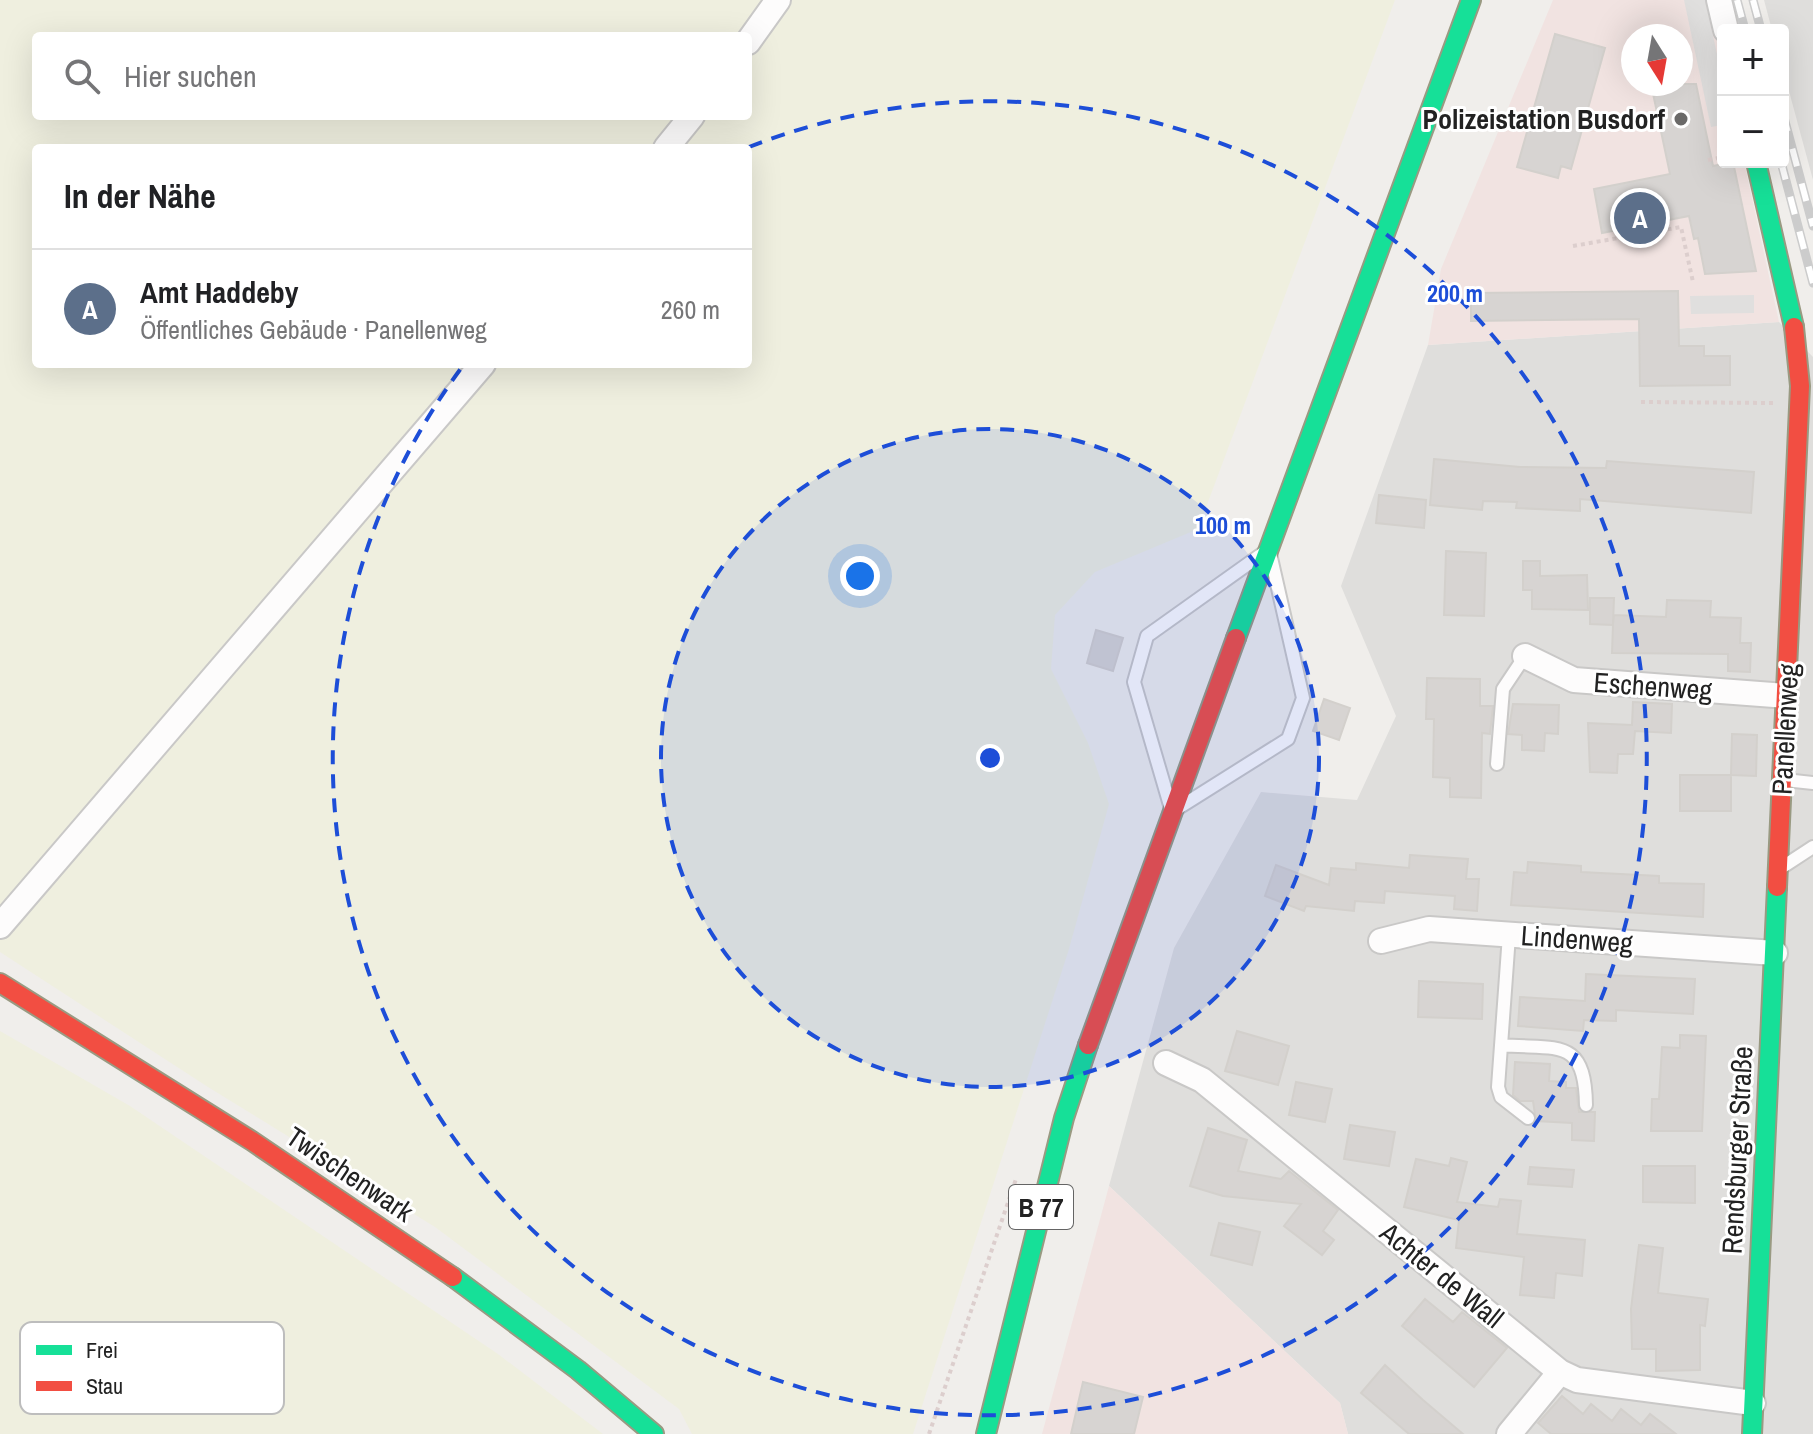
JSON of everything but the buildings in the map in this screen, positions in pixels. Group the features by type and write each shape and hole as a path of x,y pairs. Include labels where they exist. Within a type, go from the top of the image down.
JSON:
{"street":[{"path":"752,36 778,0"},
{"name":"B 77","path":"986,1434 1064,1118 1172,812 1471,0"},
{"path":"1719,0 1725,24"},
{"path":"669,144 689,120"},
{"name":"Panellenweg","path":"1757,168 1794,325 1800,403 1778,870"},
{"path":"0,926 480,368"},
{"name":"Eschenweg","path":"1525,656 1574,680 1786,696"},
{"name":"Rendsburger Straße","path":"1752,1434 1778,870"},
{"name":"Lindenweg","path":"1381,941 1429,929 1775,953"},
{"name":"Twischenwark","path":"0,983 231,1128 397,1239 608,1395 654,1434"},
{"name":"Achter de Wall","path":"1166,1063 1202,1080 1560,1372 1577,1380 1753,1403"},
{"path":"1509,1434 1560,1372"}],"lane":[{"path":"1269,549 1303,698 1288,739 1172,812 1134,682 1147,636 1269,549"},
{"path":"1497,764 1503,689 1525,656"},
{"path":"1782,780 1813,783"},
{"path":"1778,870 1813,847"},
{"path":"1509,935 1498,1087 1501,1097 1528,1118"},
{"path":"1501,1045 1567,1050 1580,1060 1586,1076 1586,1105"}],"path":[{"path":"1708,160 1717,158"},
{"path":"1573,246 1681,227 1693,282"},
{"path":"1682,232 1692,230"},
{"path":"1641,402 1800,403"}],"shaded area":[{"path":"1553,0 1708,0 1717,41 1717,168 1745,168 1779,322 1428,345 1441,269"},
{"path":"1684,0 1705,0 1717,54 1717,126 1711,127 1693,42 1693,24 1689,24"},
{"path":"1764,0 1813,0 1813,180 1789,91 1789,24 1770,24"},
{"path":"1754,295 1754,313 1691,314 1690,296"},
{"path":"1779,322 1813,357 1813,1434 1348,1434 1340,1403 1109,1186 1174,948 1261,792 1357,800 1396,716 1341,586 1428,345"},
{"path":"1109,1186 1340,1403 1348,1434 1042,1434"}],"green space":[{"path":"0,0 1395,0 1198,529 1095,572 1055,615 1051,669 1088,743 1109,804 1069,949 913,1434 692,1434 679,1409 435,1227 208,1087 0,952"},
{"path":"0,1031 130,1106 498,1354 603,1434 0,1434"}],"railway":[{"path":"1737,0 1743,24"},
{"path":"1753,0 1759,24"},
{"path":"1789,136 1813,226"},
{"path":"1783,168 1813,283"}],"traffic: fast":[{"path":"1236,638 1471,0"},
{"path":"1757,168 1794,327"},
{"path":"1752,1434 1777,887"},
{"path":"986,1434 1064,1118 1088,1045"},
{"path":"453,1277 578,1370 654,1434"}],"traffic: jam":[{"path":"1777,887 1800,386 1794,327"},
{"path":"1088,1045 1236,638"},
{"path":"0,983 252,1141 453,1277"}],"place":[{"name":"Polizeistation Busdorf","path":"1681,119"},
{"name":"Amt Haddeby","path":"1640,218"}]}
